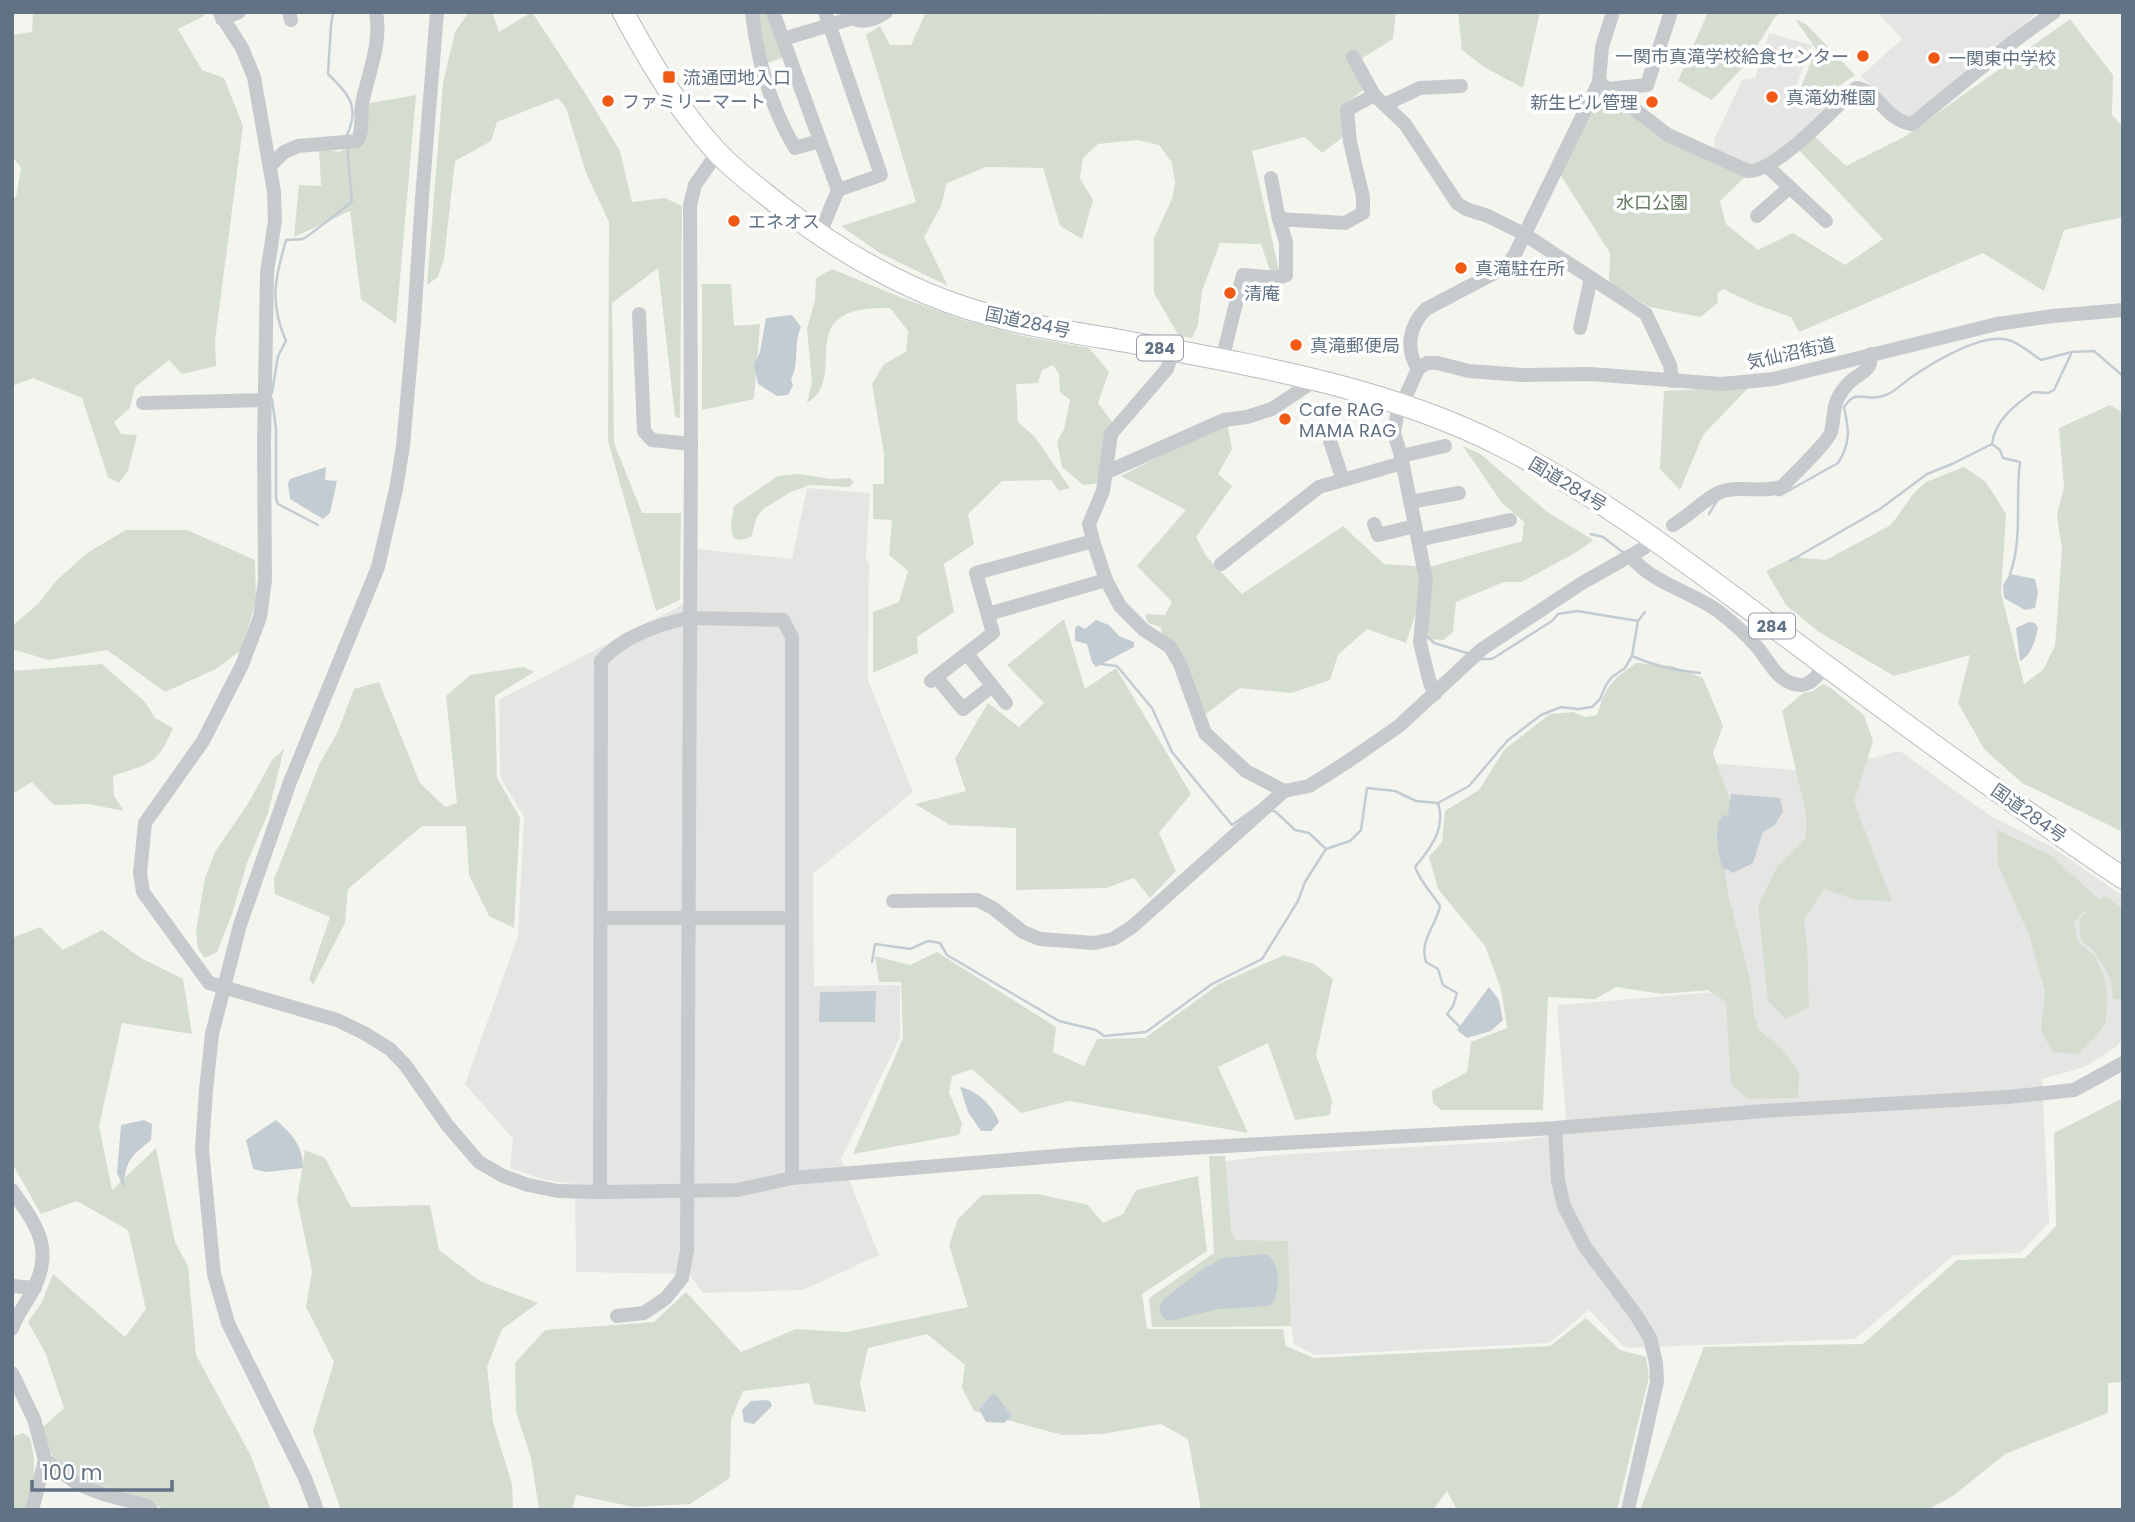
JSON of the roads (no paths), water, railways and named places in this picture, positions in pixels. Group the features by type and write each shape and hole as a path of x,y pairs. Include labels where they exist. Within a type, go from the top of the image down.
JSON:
{"highway":[{"name":"国道284号","path":"610,12 643,71 680,124 781,218 846,261 872,275 984,313 1314,381 1403,404 1463,426 1563,480 1633,523 2039,821 2123,878"},
{"name":"国道284号","path":"623,12 649,60 714,157 848,255 919,289"}],"street":[{"path":"239,12 221,16 242,48 254,77 271,165 275,221 267,272 265,580 260,617 242,665 203,741 145,823 140,873 143,892 194,966 209,983 337,1020 364,1032 390,1049 406,1066 465,1147 479,1162 503,1176 528,1185 558,1191 737,1190 792,1178 1081,1154 1555,1129 1764,1111 2053,1093 2074,1090 2123,1063"},
{"path":"271,165 284,152 298,146 357,141 361,137 362,106 374,63 378,21 376,12"},
{"path":"317,1510 228,1324 214,1274 202,1149 212,1034 240,925 290,782 378,567 396,489 415,322 437,12"},
{"path":"752,12 756,47 768,87 788,135 795,148 819,141"},
{"path":"773,12 838,190 823,226 815,233"},
{"path":"783,39 827,19 853,18 870,21 886,12"},
{"path":"1435,694 1420,643 1426,579 1394,433 1397,415 1418,369 1412,360 1410,340 1417,318 1426,309 1504,268 1514,256 1603,85 1602,47 1613,12"},
{"path":"1603,85 1647,85 1671,12"},
{"path":"1603,85 1668,135 1754,172 1786,154 1856,88 1865,89 1899,122 1912,124 2054,12"},
{"path":"827,19 881,175 838,190"},
{"path":"1353,57 1374,95 1405,124 1457,202 1466,209 1488,216 1524,234 1646,314 1670,365 1672,381"},
{"path":"1386,104 1420,88 1461,86"},
{"path":"1279,219 1345,223 1363,213 1363,197 1350,142 1347,110 1374,95"},
{"path":"617,1316 644,1312 666,1298 682,1278 687,1250 690,205 695,185 714,157"},
{"path":"1768,166 1826,221"},
{"path":"1222,360 1243,275 1277,278 1286,275 1286,242 1271,177"},
{"path":"1757,216 1790,187"},
{"path":"1580,328 1591,278"},
{"name":"気仙沼街道","path":"1418,369 1427,363 1437,363 1479,372 1522,375 1590,374 1672,381 1750,383 1997,324 2123,310"},
{"path":"639,314 644,431 652,440 691,443"},
{"path":"1172,351 1167,369 1111,433 1103,491 1089,524 1093,541 1106,580 1120,606 1144,630 1170,647 1180,664 1205,733 1246,771 1283,791"},
{"path":"1673,524 1718,493 1729,490 1775,489 1783,486 1831,434 1832,412 1839,396 1848,383 1868,370 1872,362 1871,354"},
{"path":"1107,472 1224,420 1247,417 1272,409 1314,381"},
{"path":"143,403 265,400"},
{"path":"1330,441 1343,480"},
{"path":"1221,564 1319,487 1445,446"},
{"path":"1410,502 1459,493"},
{"path":"1374,524 1378,535 1416,533 1510,520"},
{"path":"992,686 963,709 934,679 993,633 976,573 1093,541"},
{"path":"893,901 977,900 993,908 1023,932 1040,939 1094,943 1113,939 1132,927 1283,791 1309,786 1348,762 1399,726 1482,649 1582,583 1644,548"},
{"path":"1631,557 1654,577 1717,611 1757,647 1777,674 1789,683 1802,686 1807,684 1826,666"},
{"path":"988,614 1106,580"},
{"path":"600,1192 601,661 614,646 670,622 689,618 783,620 792,637 792,1178"},
{"path":"967,654 1006,704"},
{"path":"601,918 791,918"},
{"path":"1555,1129 1558,1181 1564,1206 1585,1247 1650,1338 1656,1363 1657,1382 1628,1510"},
{"path":"12,1190 32,1219 44,1248 43,1264 34,1288 12,1329"},
{"path":"12,1286 34,1288"},
{"path":"12,1373 34,1419 45,1460 32,1510"},
{"path":"45,1460 78,1484 148,1506 151,1510"}],"waterway":[{"path":"333,12 328,74 342,88 350,102 352,116 347,135"},
{"path":"272,393 278,356 286,341 276,302 279,267 286,240 303,239 352,201 347,145"},
{"path":"1777,495 1838,463 1847,442 1848,429 1844,407 1849,401 1858,396 1873,398 1886,395 1932,364 1969,346 2003,339 2018,344 2041,360 2072,352 2094,351 2123,376"},
{"path":"2010,574 2018,533 2020,462 2003,458 2000,450 1992,444 1994,435 2007,414 2026,397 2033,392 2048,393 2054,390 2071,354"},
{"path":"272,399 276,428 278,504 318,525"},
{"path":"1790,561 1880,509 1927,474 1992,444"},
{"path":"1709,514 1718,499"},
{"path":"1591,534 1603,537 1624,553"},
{"path":"1479,659 1492,659 1552,621 1558,614 1577,611 1638,621"},
{"path":"1645,612 1638,621 1632,656 1665,667 1700,673"},
{"path":"1426,635 1434,643 1470,654"},
{"path":"872,962 875,944 910,949 928,941 940,943 947,955 1059,1021 1096,1030 1104,1036 1146,1032 1212,984 1262,959 1326,849 1350,841 1361,830 1367,788 1395,791 1416,801 1438,803 1469,786 1508,740 1541,715 1561,707 1592,707 1600,699 1612,677 1625,668 1632,656"},
{"path":"1101,664 1117,666 1152,708 1172,752 1232,825 1257,807"},
{"path":"1438,803 1440,821 1436,837 1415,867 1440,906 1426,940 1426,962 1438,969 1443,985 1457,993 1447,1014 1460,1027"},
{"path":"1271,810 1295,830 1309,833 1326,849"}],"place":[{"name":"一関市真滝学校給食センター","path":"1863,56"},
{"name":"一関東中学校","path":"1934,58"},
{"name":"流通団地入口","path":"669,77"},
{"name":"真滝幼稚園","path":"1772,97"},
{"name":"ファミリーマート","path":"608,101"},
{"name":"新生ビル管理","path":"1652,102"},
{"name":"エネオス","path":"734,221"},
{"name":"真滝駐在所","path":"1461,268"},
{"name":"清庵","path":"1230,293"},
{"name":"真滝郵便局","path":"1296,345"},
{"name":"Cafe RAG MAMA RAG","path":"1285,419"}],"park label":[{"name":"水口公園","path":"1652,202"}]}
